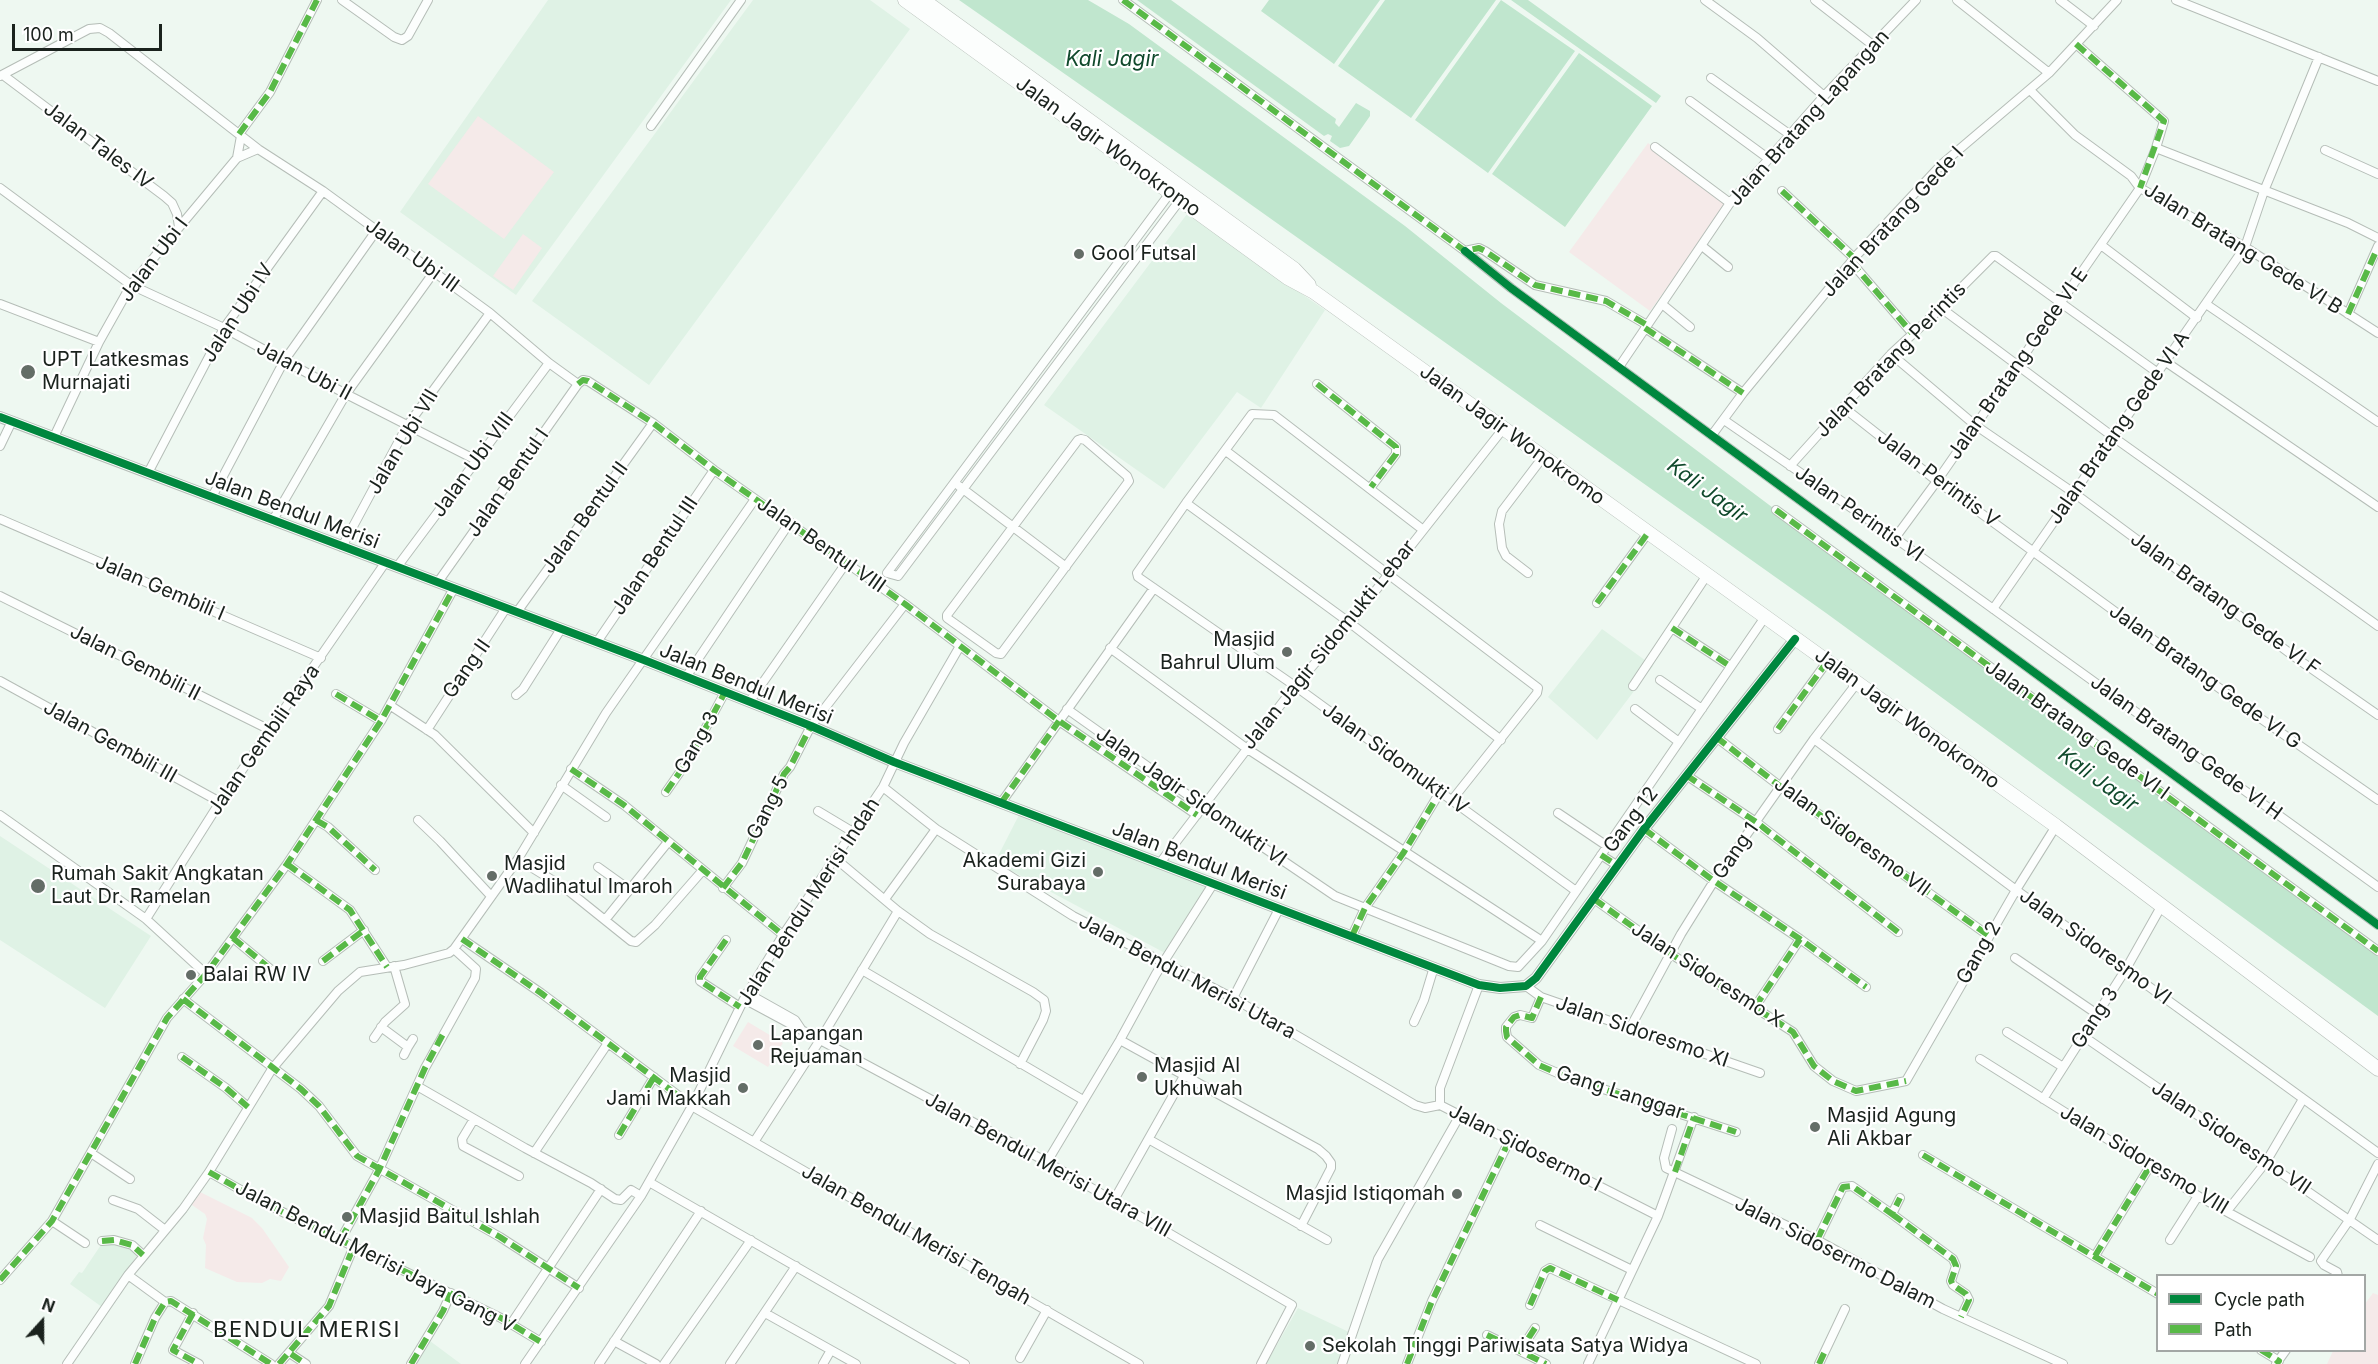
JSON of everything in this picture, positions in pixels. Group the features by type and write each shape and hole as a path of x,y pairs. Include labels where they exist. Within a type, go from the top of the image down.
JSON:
{"main road":[{"name":"Jalan Jagir Wonokromo","path":"905,0 1041,92"},
{"name":"Jalan Jagir Wonokromo","path":"923,0 1041,92 1178,192 1294,269 1314,292 2056,826 2378,1069"}],"street":[{"path":"240,135 270,92 317,0"},
{"path":"342,0 394,37 402,40 408,36 428,0"},
{"path":"651,126 741,0"},
{"path":"1123,0 1464,251 1510,288 2378,925"},
{"path":"1705,0 1746,29 1824,96"},
{"path":"1815,0 1874,46"},
{"name":"Jalan Bratang Lapangan","path":"1619,367 1730,202 1789,134 1916,0"},
{"path":"1957,0 2049,73"},
{"path":"2060,0 2094,26"},
{"name":"Jalan Bratang Gede I","path":"1712,435 1743,393 1852,260 1942,164 2049,73 2117,0"},
{"path":"2176,0 2378,81"},
{"name":"Jalan Ubi III","path":"2,75 89,29 100,28 258,149 323,191 490,313 549,363 578,384"},
{"name":"Jalan Bratang Gede VI E","path":"1895,538 2140,188 2156,148 2164,121 2076,44"},
{"name":"Jalan Bratang Gede VI A","path":"1993,609 2245,247 2264,191 2319,57"},
{"name":"Jalan Tales IV","path":"2,75 164,196 172,203 179,227"},
{"path":"1711,78 1789,134"},
{"name":"Jalan Bratang Gede VI B","path":"2030,90 2075,135 2131,176 2140,188 2245,247 2378,333"},
{"path":"1690,101 1769,159"},
{"name":"Jalan Ubi I","path":"237,158 240,135"},
{"path":"1655,147 1730,202"},
{"path":"2156,148 2348,223 2378,238"},
{"name":"Jalan Ubi I","path":"54,437 99,342 131,285 237,158 258,149"},
{"path":"2325,150 2378,174"},
{"name":"Jalan Ubi II","path":"0,188 131,285 224,328 346,394 476,460"},
{"name":"Jalan Ubi IV","path":"148,473 224,328 323,191"},
{"path":"1782,191 1852,260 1912,333"},
{"path":"958,486 898,576 887,573 958,486 1178,192"},
{"path":"212,497 284,361 376,231"},
{"path":"2101,245 2197,318"},
{"path":"1702,246 1728,267"},
{"path":"1464,251 1479,248 1485,250 1535,285 1606,301 1743,393"},
{"path":"2348,314 2378,248"},
{"name":"Jalan Bratang Perintis","path":"1790,466 1891,354 1995,256 2060,302"},
{"path":"273,520 346,394 434,272"},
{"path":"2060,302 2158,373"},
{"path":"0,304 99,342"},
{"path":"1662,304 1690,327"},
{"path":"2206,304 2378,422"},
{"path":"1941,308 2114,437 2378,626"},
{"name":"Jalan Ubi VII","path":"342,547 408,426 490,313"},
{"name":"Jalan Bratang Gede VI F","path":"1891,354 1975,425 2074,493 2299,660 2378,715"},
{"path":"2166,362 2378,507"},
{"name":"Jalan Ubi VIII","path":"397,567 549,363"},
{"name":"Jalan Bentul VIII","path":"578,384 583,380 588,381 652,423 960,646 1063,716"},
{"name":"Jalan Bentul I","path":"438,582 578,384"},
{"path":"1317,384 1396,447 1396,454 1371,487"},
{"name":"Jalan Perintis V","path":"1843,407 1937,481 2034,551"},
{"path":"1001,803 1154,588 1138,577 1138,571 1250,415 1272,414 1422,528"},
{"name":"Jalan Bendul Merisi","path":"0,417 644,660 750,701 894,762 1479,985"},
{"name":"Jalan Perintis VI","path":"1724,420 1993,609"},
{"path":"0,446 12,421"},
{"name":"Jalan Bentul II","path":"512,610 652,423"},
{"name":"Jalan Jagir Sidomukti Lebar","path":"1160,863 1295,686 1350,622 1422,528 1503,429"},
{"path":"1078,440 1085,440 1127,476 1129,481 1066,567 1001,654 996,653 947,618 1078,440"},
{"path":"1226,451 1538,690 1452,800"},
{"path":"1528,573 1506,556 1499,524 1502,511 1543,457"},
{"name":"Jalan Bentul III","path":"597,642 714,470"},
{"path":"958,486 1066,567"},
{"path":"67,1364 128,1275 209,1172 272,1069 338,991 360,972 431,958 454,949 462,939 518,859 606,713 755,499"},
{"path":"1186,503 1350,622 1501,740"},
{"name":"Jalan Bratang Gede VI I","path":"1776,510 2378,951"},
{"name":"Jalan Gembili I","path":"0,519 321,658"},
{"path":"686,677 790,522"},
{"path":"1597,603 1648,532"},
{"name":"Jalan Bratang Gede VI G","path":"2034,551 2260,718 2378,800"},
{"name":"Jalan Gembili Raya","path":"146,919 220,802 385,563"},
{"path":"750,701 846,563"},
{"path":"1634,686 1707,575"},
{"path":"0,1280 52,1221 167,1018 206,974 287,864 391,706 454,588"},
{"name":"Jalan Sidomukti IV","path":"1154,588 1295,686 1576,891"},
{"name":"Jalan Gembili II","path":"0,596 270,730"},
{"name":"Gang 5","path":"723,888 742,863 784,774 811,726 905,604"},
{"name":"Jalan Bratang Gede VI H","path":"1993,609 2378,887"},
{"name":"Gang II","path":"427,730 512,610"},
{"name":"Jalan Jagir Sidomukti VI","path":"1063,716 1200,811 1363,913 1518,967 1542,941 1766,617"},
{"path":"1671,628 1730,666"},
{"path":"516,695 523,689 561,629"},
{"name":"Gang 12","path":"1526,986 1536,978 1644,829 1795,639"},
{"name":"Jalan Bendul Merisi Indah","path":"525,1364 641,1196 692,1106 744,1000 783,935 883,787 894,762 960,646"},
{"path":"1110,648 1246,748 1542,941"},
{"path":"1778,729 1827,662"},
{"path":"1660,680 1702,708"},
{"name":"Jalan Gembili III","path":"0,681 220,802"},
{"name":"Gang 1","path":"1630,1028 1714,881 1814,739 1857,683"},
{"name":"Gang 3","path":"666,792 689,759 725,692"},
{"path":"336,694 381,721"},
{"path":"391,706 427,730 534,833"},
{"path":"1635,710 1679,742"},
{"path":"1063,716 1200,811"},
{"name":"Jalan Sidoresmo VII","path":"1716,737 1781,787 1989,936"},
{"name":"Jalan Sidoresmo VI","path":"1814,739 2016,890 2378,1153"},
{"path":"571,769 624,805 783,935"},
{"path":"1686,775 1756,822 1898,932"},
{"path":"561,785 606,817"},
{"name":"Jalan Bendul Merisi Utara","path":"883,787 936,829 1073,916 1233,998 1415,1105 1425,1108 1440,1105"},
{"path":"1352,936 1363,913 1404,852 1440,792"},
{"path":"818,811 853,832"},
{"path":"1558,813 1607,846"},
{"path":"0,815 146,919 206,974"},
{"path":"316,820 328,827 375,870"},
{"path":"418,820 491,896"},
{"name":"Gang 2","path":"1906,1081 2016,890 2056,826"},
{"path":"885,899 936,829"},
{"path":"1644,829 1866,987"},
{"path":"605,920 668,842"},
{"path":"1600,855 1618,866"},
{"path":"518,859 565,888 631,941 636,942 655,925 704,870"},
{"path":"836,859 898,911 930,934 1034,992 1044,1000 1046,1011 1043,1020 1020,1064"},
{"path":"287,864 350,910 390,967 405,1004 381,1027 374,1038"},
{"path":"598,867 630,890"},
{"path":"1047,1162 1164,962 1213,884"},
{"name":"Jalan Sidoresmo X","path":"1594,899 1671,954 1793,1032 1814,1066 1833,1081 1856,1091 1906,1081"},
{"name":"Gang 3","path":"2043,1099 2126,969 2162,905"},
{"path":"1233,998 1279,909"},
{"path":"754,1142 820,1040 898,911"},
{"path":"323,961 363,930"},
{"path":"233,938 274,972"},
{"name":"Jalan Bendul Merisi Tengah","path":"462,939 608,1042 692,1106 1139,1364"},
{"path":"1755,1007 1800,939"},
{"name":"Jalan Bendul Merisi Utara VIII","path":"726,940 700,976 700,981 795,1020 801,1029 820,1040 1047,1162 1292,1305 1261,1364"},
{"path":"340,1239 379,1170 417,1086 476,975 474,966 454,949"},
{"path":"2014,958 2097,1014"},
{"path":"1414,1022 1434,968"},
{"path":"862,970 1083,1100"},
{"path":"1479,985 1500,988 1526,986"},
{"name":"Jalan Sidosermo I","path":"1479,985 1440,1089 1440,1105 1658,1216"},
{"name":"Jalan Sidoresmo XI","path":"1526,986 1541,997 1760,1073"},
{"name":"Gang Langgar","path":"1541,997 1534,1015 1529,1018 1520,1015 1514,1017 1506,1031 1507,1037 1539,1065 1569,1078 1736,1132"},
{"path":"183,999 301,1089 319,1106 355,1155 500,1237 579,1288"},
{"path":"381,1027 408,1047"},
{"path":"2007,1032 2063,1067"},
{"name":"Jalan Sidoresmo VII","path":"2083,1036 2378,1240"},
{"path":"1120,1040 1318,1149 1326,1156 1331,1163 1331,1168 1301,1226"},
{"path":"534,1153 608,1042"},
{"path":"182,1057 226,1088 248,1107"},
{"name":"Jalan Sidoresmo VIII","path":"1980,1059 2198,1196 2310,1257"},
{"path":"1114,1200 1150,1140 1184,1076"},
{"path":"619,1135 654,1077"},
{"path":"417,1086 602,1189 617,1200 621,1200 631,1190 641,1196"},
{"path":"2227,1211 2266,1162 2303,1099"},
{"path":"1342,1364 1378,1259 1460,1115"},
{"path":"1587,1364 1658,1216 1694,1117"},
{"path":"474,1119 462,1139 463,1146 519,1176"},
{"path":"1672,1129 1663,1161 1666,1168 1675,1173"},
{"path":"1407,1364 1432,1301 1510,1139"},
{"path":"1150,1140 1327,1240"},
{"path":"91,1153 130,1179"},
{"path":"1923,1155 2156,1293"},
{"path":"2338,1274 2322,1263 2350,1219 2378,1164"},
{"path":"2095,1256 2150,1166"},
{"name":"Jalan Bendul Merisi Jaya Gang V","path":"209,1172 264,1203 451,1293 542,1342"},
{"name":"Jalan Sidosermo Dalam","path":"1675,1173 1818,1240 1961,1317 2063,1364"},
{"path":"649,1182 796,1266 951,1360 965,1364"},
{"path":"1818,1240 1841,1189 1852,1186 1953,1259 1956,1266 1953,1286 1963,1290 1969,1300 1961,1317"},
{"path":"512,1324 602,1189"},
{"path":"2170,1240 2198,1196"},
{"path":"1892,1214 1900,1198"},
{"path":"113,1200 145,1213 165,1230"},
{"path":"599,1364 701,1211"},
{"path":"52,1221 85,1243"},
{"path":"1540,1225 1632,1270"},
{"path":"102,1241 114,1240 132,1245 143,1255"},
{"path":"664,1364 751,1240"},
{"path":"279,1364 329,1306 354,1246"},
{"path":"730,1364 796,1266"},
{"path":"1530,1305 1545,1271 1550,1268 1756,1364"},
{"path":"128,1275 170,1302 193,1313 271,1364"},
{"path":"411,1364 443,1311 451,1293"},
{"path":"135,1364 155,1318 170,1302"},
{"path":"1020,1358 1047,1310"},
{"path":"1819,1364 1845,1310"},
{"path":"193,1313 172,1350 199,1364"},
{"path":"765,1313 856,1364"},
{"path":"1520,1351 1535,1328"},
{"path":"1487,1335 1546,1364"},
{"path":"614,1341 656,1364"},
{"path":"823,1364 831,1350"},
{"path":"2264,1352 2277,1362"},
{"path":"291,1354 306,1364"}],"shaded area":[{"path":"548,0 731,0 516,295 400,212"},
{"path":"753,0 870,0 910,29 649,385 532,301"},
{"path":"478,116 554,172 504,239 428,184"},
{"path":"1648,143 1729,202 1650,311 1569,252"},
{"path":"1187,214 1325,310 1261,408 1237,392 1164,489 1044,405"},
{"path":"523,234 542,248 513,290 493,276"},
{"path":"1602,629 1653,666 1597,740 1548,697"},
{"name":"Akademi Gizi Surabaya","path":"1021,811 1209,882 1165,953 995,862"},
{"name":"Rumah Sakit Angkatan Laut Dr. Ramelan","path":"0,836 151,936 105,1008 0,940"},
{"name":"Lapangan Rejuaman","path":"748,1022 783,1043 768,1067 733,1046"},
{"path":"200,1192 252,1218 262,1228 289,1267 281,1281 270,1279 262,1283 237,1282 205,1268 206,1245 203,1238 207,1219 205,1214 189,1203"},
{"path":"105,1239 124,1239 142,1248 102,1307 70,1284 79,1272 82,1273"},
{"path":"2373,1293 2378,1295 2378,1364 2327,1364 2333,1352 2366,1352 2366,1303"},
{"name":"Sekolah Tinggi Pariwisata Satya Widya","path":"1298,1308 1349,1332 1339,1364 1266,1364"},
{"path":"430,1341 461,1364 413,1364"}],"water":[{"name":"Kali Jagir","path":"959,0 1088,0 1129,24 1405,226 1501,303 1979,663 2378,955 2378,1016 1826,613"},
{"path":"1137,0 1171,0 1336,119 1335,123 1339,127 1356,103 1370,111 1370,116 1349,146 1340,148 1330,141 1332,136 1328,134 1324,136"},
{"path":"1269,0 1380,0 1334,64 1261,11"},
{"path":"1385,0 1496,0 1411,118 1338,66"},
{"path":"1501,0 1575,51 1488,173 1415,120"},
{"path":"1511,0 1528,0 1661,96 1656,103"},
{"path":"1579,53 1652,106 1565,227 1492,174"}],"marked path":[{"path":"239,134 270,92 317,0"},
{"path":"1123,0 1465,251 1479,248 1535,285 1606,301 1647,325"},
{"path":"2076,44 2164,121 2140,188"},
{"path":"1782,191 1854,258"},
{"path":"2348,314 2377,249"},
{"path":"1851,262 1912,333"},
{"path":"1645,328 1743,393"},
{"path":"578,384 583,380 588,381 653,423 714,470 905,604 1059,721 1197,815"},
{"path":"1317,384 1396,447 1396,454 1371,487"},
{"path":"1776,510 2378,951"},
{"path":"1597,603 1648,533"},
{"path":"0,1280 52,1221 167,1018 206,974 287,864 381,721 454,588"},
{"path":"1672,628 1730,666"},
{"path":"1778,729 1827,662"},
{"path":"666,792 689,759 725,692"},
{"path":"336,694 381,721"},
{"path":"1001,803 1059,721"},
{"path":"723,888 742,863 784,774 811,726"},
{"path":"1716,737 1781,787 1989,936"},
{"path":"571,769 624,805 783,935"},
{"path":"1686,775 1756,822 1898,932"},
{"path":"1352,936 1365,908 1404,852 1440,792"},
{"path":"316,820 328,827 375,870"},
{"path":"1644,829 1866,987"},
{"path":"1601,855 1618,866"},
{"path":"287,864 350,910 387,967"},
{"path":"1594,899 1671,954 1793,1032 1814,1066 1833,1081 1856,1091 1906,1081"},
{"path":"323,961 364,930"},
{"path":"233,938 274,972"},
{"path":"462,939 541,993 692,1106"},
{"path":"1755,1007 1800,939"},
{"path":"726,940 700,977 700,981 740,1007"},
{"path":"1541,997 1532,1018 1520,1015 1514,1017 1506,1027 1507,1037 1539,1065 1569,1078 1736,1132"},
{"path":"183,999 301,1089 319,1106 357,1156 500,1237 579,1288"},
{"path":"341,1239 379,1170 425,1068 443,1034"},
{"path":"182,1057 226,1088 248,1107"},
{"path":"619,1135 654,1077"},
{"path":"1675,1172 1694,1117"},
{"path":"1407,1364 1432,1301 1510,1139"},
{"path":"1923,1155 2156,1293"},
{"path":"2095,1256 2150,1166"},
{"path":"209,1172 264,1203 501,1318 541,1342"},
{"path":"1817,1240 1843,1187 1852,1186 1892,1214 1900,1198"},
{"path":"1892,1214 1953,1259 1956,1266 1951,1281 1966,1294 1969,1300 1961,1317"},
{"path":"102,1241 114,1240 132,1245 143,1255"},
{"path":"279,1364 329,1306 354,1246"},
{"path":"1530,1305 1545,1271 1550,1268 1618,1300"},
{"path":"411,1364 443,1311 451,1293"},
{"path":"135,1364 155,1318 165,1302 171,1301 271,1364"},
{"path":"193,1313 173,1350 199,1364"},
{"path":"1535,1328 1520,1351 1546,1364"},
{"path":"1487,1335 1520,1351"},
{"path":"1819,1364 1826,1349"},
{"path":"2264,1352 2279,1361 2276,1364"},
{"path":"291,1354 306,1364"}],"cycle path":[{"path":"1465,251 1511,288 2378,925"},
{"path":"0,417 644,660 811,726 894,762 1479,985 1500,988 1526,986 1536,978 1644,829 1795,639"}],"place":[{"name":"Gool Futsal","path":"1079,254"},
{"name":"UPT Latkesmas Murnajati","path":"28,372"},
{"name":"Masjid Bahrul Ulum","path":"1287,652"},
{"name":"Akademi Gizi Surabaya","path":"1098,872"},
{"name":"Masjid Wadlihatul Imaroh","path":"492,876"},
{"name":"Rumah Sakit Angkatan Laut Dr. Ramelan","path":"38,886"},
{"name":"Balai RW IV","path":"191,975"},
{"name":"Lapangan Rejuaman","path":"758,1045"},
{"name":"Masjid Al Ukhuwah","path":"1142,1077"},
{"name":"Masjid Jami Makkah","path":"743,1088"},
{"name":"Masjid Agung Ali Akbar","path":"1815,1127"},
{"name":"Masjid Istiqomah","path":"1457,1194"},
{"name":"Masjid Baitul Ishlah","path":"347,1217"},
{"name":"Sekolah Tinggi Pariwisata Satya Widya","path":"1310,1346"}],"district":[{"name":"BENDUL MERISI","path":"307,1330"}]}
